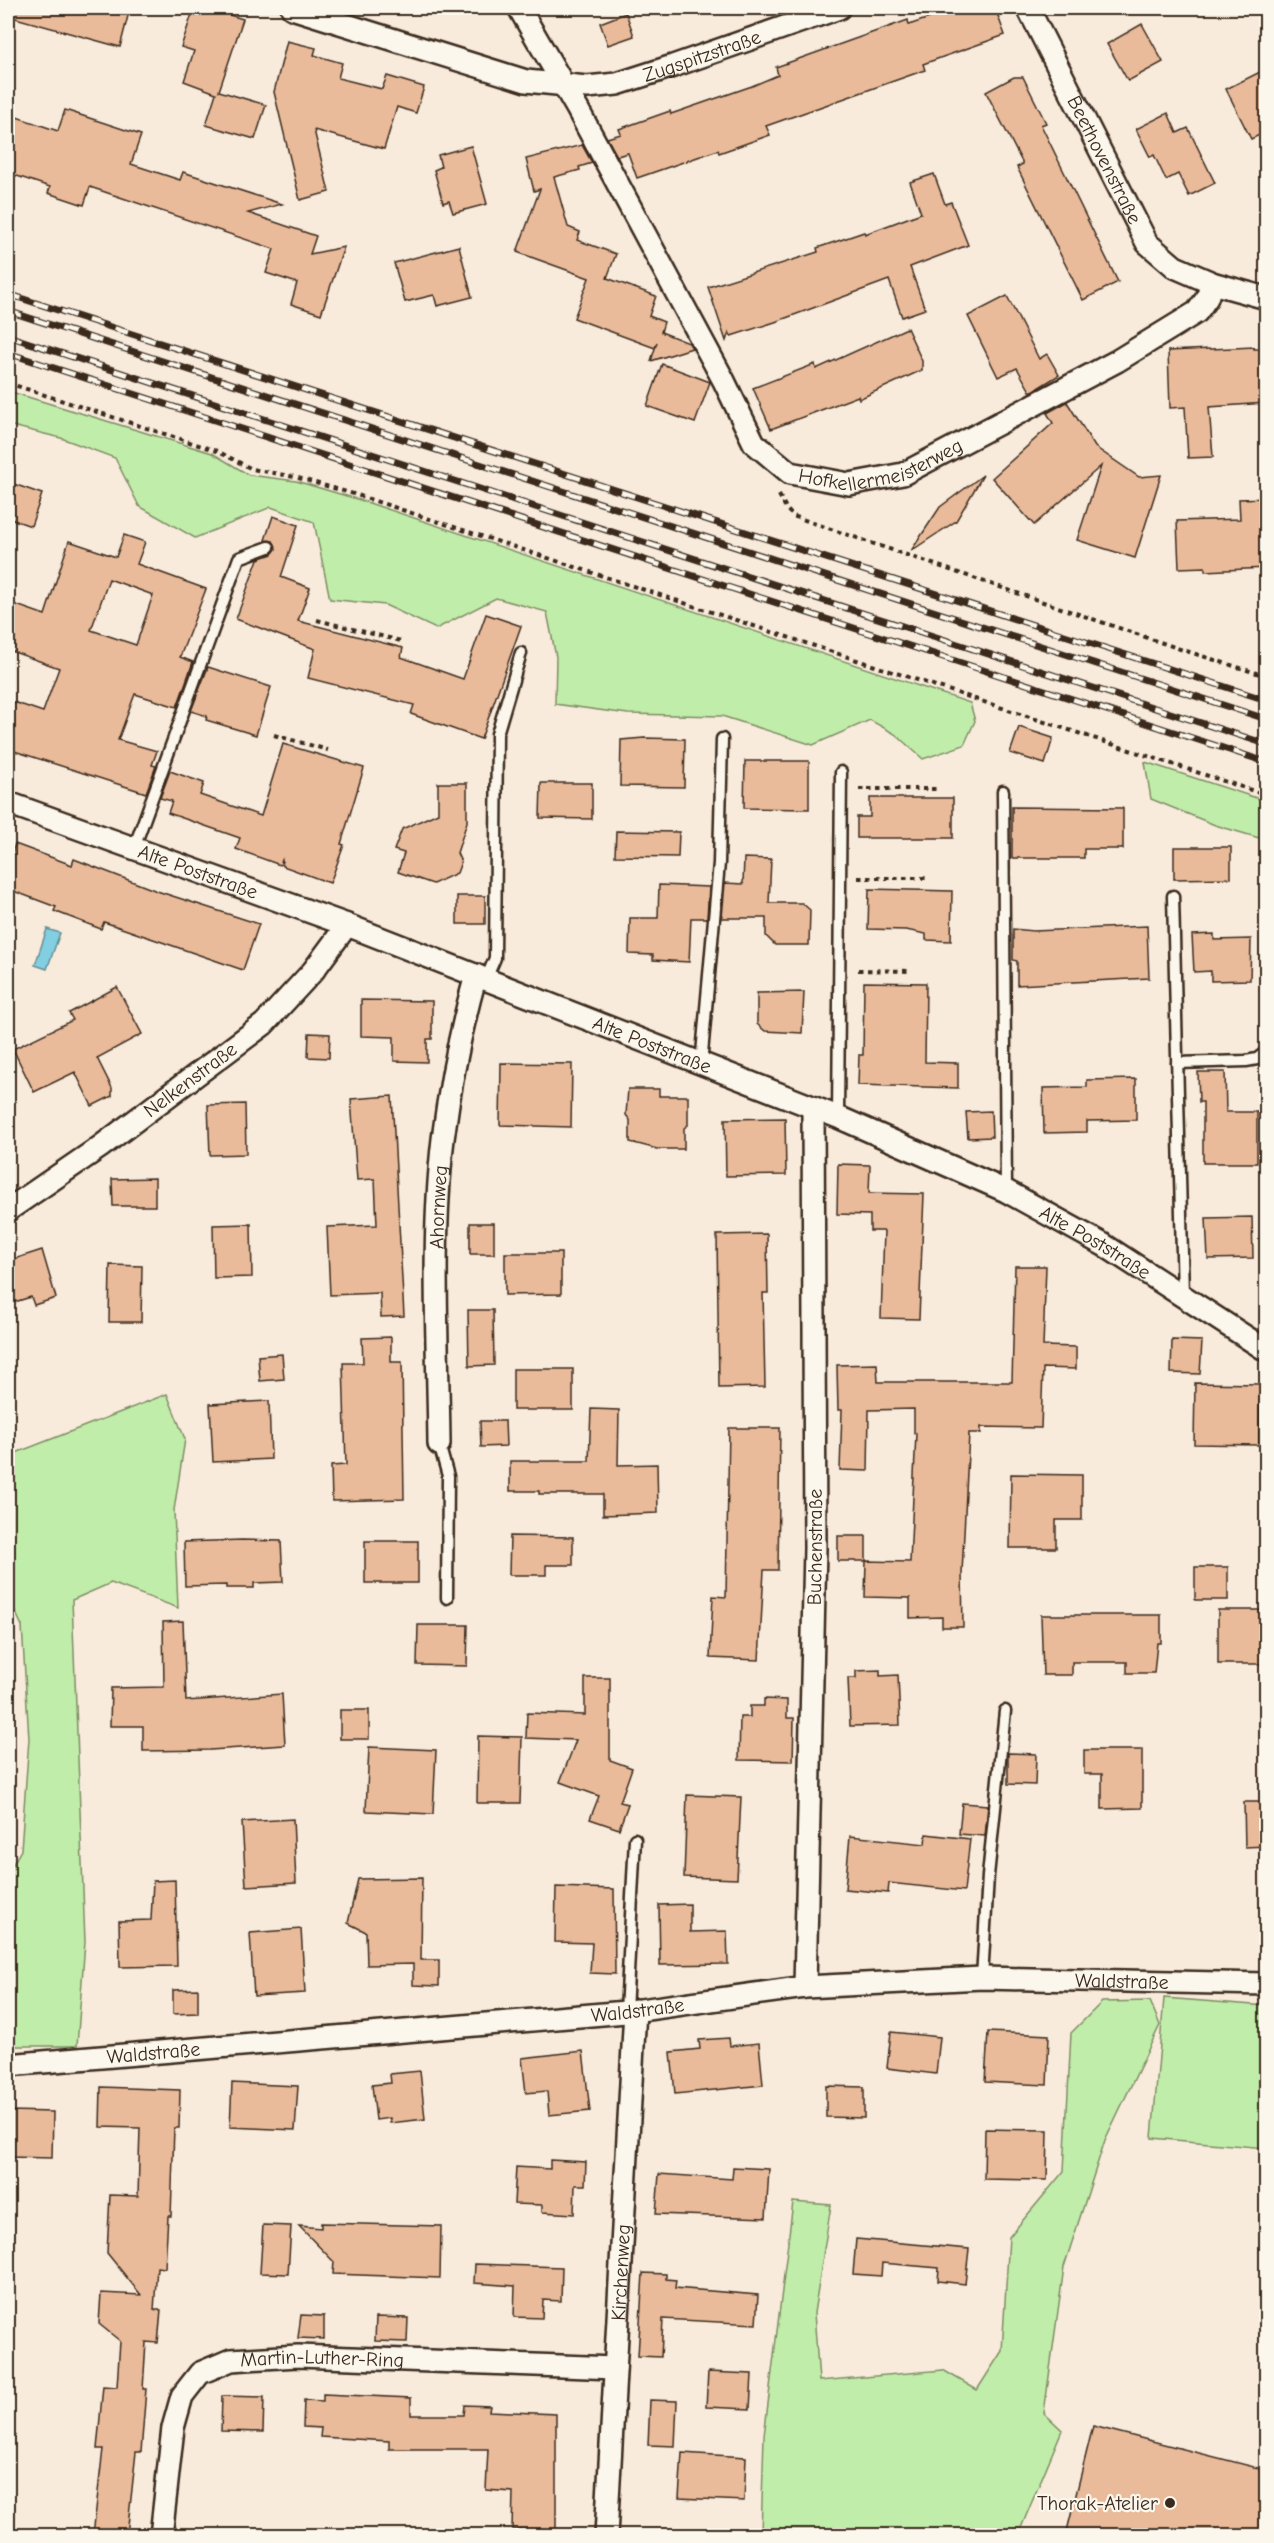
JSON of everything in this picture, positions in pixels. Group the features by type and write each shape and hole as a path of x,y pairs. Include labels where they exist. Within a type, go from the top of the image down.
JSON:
{"street":[{"name":"Zugspitzstraße","path":"292,8 526,81 587,87 617,84 839,8"},
{"path":"519,8 560,84"},
{"name":"Beethovenstraße","path":"1028,8 1146,243 1175,267 1212,283 1266,298"},
{"name":"Hofkellermeisterweg","path":"560,84 578,110 668,281 724,381 754,443 790,473 849,484 903,474 1077,383 1197,312 1207,298 1212,283"},
{"name":"Alte Poststraße","path":"8,803 347,925 481,977 838,1118 1006,1191 1104,1245 1183,1294 1266,1350"},
{"name":"Nelkenstraße","path":"8,1210 100,1147 264,1024 314,971 347,925"},
{"name":"Ahornweg","path":"439,1444 437,1259 443,1140 466,1012 481,977"},
{"name":"Buchenstraße","path":"805,1987 815,1548 813,1108"},
{"name":"Waldstraße","path":"8,2065 631,2011 805,1987 982,1978 1266,1984"},
{"name":"Kirchenweg","path":"606,2535 631,2011"},
{"name":"Martin-Luther-Ring","path":"161,2535 173,2428 182,2396 200,2373 231,2360 298,2356 615,2368"}],"lane":[{"path":"134,848 238,558 268,548"},
{"path":"481,977 495,958 497,734 521,653"},
{"path":"701,1065 719,863 722,739"},
{"path":"838,1118 841,772"},
{"path":"1003,791 1006,1191"},
{"path":"1173,896 1183,1294"},
{"path":"1177,1063 1246,1061 1257,1059 1266,1052"},
{"path":"439,1444 448,1476 447,1598"},
{"path":"982,1978 988,1876 1005,1711"},
{"path":"631,2011 635,1839"}],"path":[{"path":"8,383 218,451 252,469 295,477 357,495 1266,795"},
{"path":"793,516 1183,650 1266,676"},
{"path":"316,620 401,641"},
{"path":"274,735 328,750"},
{"path":"840,789 940,789"},
{"path":"840,878 929,878"},
{"path":"839,970 910,971"}],"green space":[{"path":"8,391 212,453 249,475 296,481 360,500 970,703 975,721 964,745 923,759 895,734 870,720 813,745 722,716 628,714 555,704 556,657 547,612 496,598 436,629 385,605 330,599 314,522 271,507 195,538 139,506 115,458 61,438 8,425"},
{"path":"1145,762 1266,801 1266,840 1215,825 1151,799"},
{"path":"167,1394 185,1439 174,1510 178,1608 111,1583 72,1600 85,1942 77,2046 8,2046 8,1873 21,1850 29,1739 22,1626 8,1596 8,1456"},
{"path":"1164,1998 1266,2006 1266,2148 1152,2138"},
{"path":"1150,2001 1160,2025 1105,2140 1064,2267 1044,2413 1062,2430 1018,2535 761,2535 764,2436 793,2202 831,2205 814,2313 819,2381 943,2370 977,2390 1002,2351 1009,2237 1064,2171 1071,2033 1102,2002"},
{"path":"1266,2203 1266,2276 1259,2217"}],"water":[{"path":"47,929 60,933 47,969 35,965"}],"building":[{"path":"8,8 130,8 120,47 8,16"},
{"path":"194,8 206,8 243,19 219,91 266,105 255,139 206,125 216,93 184,81 194,51 181,47"},
{"path":"958,8 995,8 1005,35 923,64 925,70 766,126 770,135 637,178 628,153 617,156 607,138 621,134 619,129 752,86 778,75 776,67 908,20 909,25"},
{"path":"626,13 634,36 608,45 600,23"},
{"path":"1142,24 1163,62 1128,81 1107,44"},
{"path":"287,41 316,48 314,55 342,63 338,78 382,89 387,76 424,87 416,113 397,107 384,149 314,130 329,192 300,200 274,92"},
{"path":"1266,69 1266,132 1251,139 1226,89"},
{"path":"1014,77 1023,77 1046,123 1041,125 1118,282 1083,300 1017,167 1023,164 986,92"},
{"path":"65,110 141,135 131,164 180,180 183,172 282,204 248,213 316,236 310,254 344,247 321,314 291,304 297,283 266,273 274,249 90,187 84,205 48,193 50,187 8,173 8,114 58,131"},
{"path":"1168,113 1177,133 1188,128 1215,183 1189,196 1178,174 1166,180 1154,155 1150,157 1136,129"},
{"path":"582,145 592,163 579,167 580,170 554,177 568,227 580,232 577,240 616,254 607,278 656,296 649,316 664,322 661,332 689,343 692,348 651,361 657,342 655,348 574,318 589,278 517,252 540,189 534,191 526,159"},
{"path":"471,146 487,204 453,213 449,201 443,203 434,170 441,167 438,155"},
{"path":"934,174 945,204 951,202 968,245 910,267 925,309 902,317 889,280 775,322 731,336 729,332 726,341 708,287 818,252 817,248 864,232 865,234 921,213 910,182"},
{"path":"459,246 472,297 437,306 434,295 405,302 394,263"},
{"path":"1007,296 1039,359 1047,354 1059,375 1033,391 1030,391 1017,368 998,377 968,316"},
{"path":"907,328 922,361 922,370 859,399 858,396 771,429 753,388 815,364 816,369"},
{"path":"1254,347 1254,349 1266,349 1266,403 1209,407 1213,457 1188,458 1185,407 1170,408 1168,351"},
{"path":"662,364 710,382 695,423 647,406"},
{"path":"1067,402 1095,447 1139,477 1161,475 1135,558 1077,540 1101,466 1034,525 992,478 1053,423 1047,413"},
{"path":"983,475 956,521 911,551 940,507"},
{"path":"8,482 42,494 31,526 8,518"},
{"path":"1266,498 1266,568 1205,571 1205,567 1179,568 1177,521 1240,519 1239,499"},
{"path":"273,516 298,525 281,577 310,588 298,621 403,648 401,657 463,679 486,614 521,626 481,739 411,714 414,705 308,678 315,649 236,619 258,559 272,554 276,549 273,541 265,540"},
{"path":"124,535 145,542 137,564 206,589 180,657 193,662 177,707 135,694 118,740 157,751 152,765 156,766 146,793 8,749 8,700 43,712 59,668 8,650 8,602 45,615 69,541 116,557","holes":["109,579 153,595 136,645 91,630"]},
{"path":"208,667 271,687 256,735 206,720 207,716 191,711"},
{"path":"1019,727 1053,738 1045,764 1010,753"},
{"path":"685,739 684,787 620,786 621,740"},
{"path":"283,744 364,768 341,844 344,845 330,883 283,866 282,860 280,865 236,849 240,838 168,813 172,801 160,798 170,771 204,783 200,795 261,816"},
{"path":"745,761 809,761 809,809 744,808"},
{"path":"438,783 467,783 467,822 457,853 461,862 457,873 433,884 398,872 404,853 394,850 402,829 438,813"},
{"path":"541,783 592,783 592,819 540,818"},
{"path":"870,798 953,798 953,838 857,838 857,817 870,817"},
{"path":"1012,807 1123,808 1123,849 1084,849 1084,858 1012,858"},
{"path":"616,831 679,832 678,857 615,856"},
{"path":"15,844 72,865 74,859 157,891 259,924 243,970 104,922 101,929 54,911 56,907 8,889 8,865"},
{"path":"1174,847 1231,847 1231,878 1174,879"},
{"path":"744,858 771,859 769,903 802,903 810,910 809,945 775,945 766,936 766,918 722,918 725,883 743,884"},
{"path":"659,885 709,887 707,918 691,918 689,962 653,960 653,955 629,954 630,918 658,918"},
{"path":"869,889 952,891 951,941 926,940 926,934 906,930 868,929"},
{"path":"457,896 485,896 485,924 457,924"},
{"path":"1147,926 1149,978 1017,985 1017,961 1013,960 1013,929 1034,931"},
{"path":"1214,934 1214,940 1251,939 1250,980 1211,981 1211,971 1194,972 1192,935"},
{"path":"864,982 926,983 925,1062 958,1063 958,1088 858,1085 859,1055 863,1055"},
{"path":"117,987 142,1034 97,1058 112,1088 112,1096 92,1106 75,1072 34,1092 13,1049 73,1020 69,1013"},
{"path":"804,992 802,1033 765,1031 757,1024 757,993"},
{"path":"361,1000 432,1001 432,1039 427,1039 427,1062 394,1061 394,1037 361,1036"},
{"path":"309,1033 330,1034 329,1058 308,1057"},
{"path":"501,1063 572,1064 571,1127 500,1125"},
{"path":"1198,1072 1225,1072 1226,1112 1257,1112 1257,1163 1203,1163 1203,1102 1199,1102"},
{"path":"1136,1079 1136,1120 1087,1121 1087,1132 1044,1133 1043,1088 1087,1087 1087,1080"},
{"path":"628,1089 659,1089 659,1096 688,1096 688,1125 684,1128 684,1149 657,1149 630,1142 630,1120 626,1115"},
{"path":"392,1096 404,1316 381,1317 380,1293 330,1295 327,1227 377,1225 375,1179 357,1180 351,1099"},
{"path":"245,1104 246,1154 210,1155 208,1105"},
{"path":"991,1111 992,1137 968,1138 966,1112"},
{"path":"785,1118 786,1175 726,1176 725,1119"},
{"path":"838,1164 870,1165 869,1193 924,1194 919,1319 881,1318 884,1231 870,1231 870,1215 837,1214"},
{"path":"155,1178 155,1206 113,1206 112,1179"},
{"path":"1252,1217 1253,1258 1208,1259 1206,1218"},
{"path":"470,1223 494,1223 494,1254 470,1254"},
{"path":"251,1224 252,1277 214,1278 213,1225"},
{"path":"767,1234 768,1293 763,1293 765,1387 719,1388 717,1235"},
{"path":"42,1250 56,1298 34,1305 31,1297 8,1304 8,1261"},
{"path":"505,1253 561,1253 561,1294 505,1295"},
{"path":"110,1265 142,1266 141,1322 109,1322"},
{"path":"1015,1266 1046,1266 1043,1346 1076,1347 1076,1369 1043,1368 1041,1428 981,1427 981,1433 969,1433 962,1573 963,1627 942,1627 942,1617 910,1618 910,1598 865,1597 866,1561 910,1562 916,1433 914,1433 914,1409 869,1410 868,1471 840,1470 842,1410 838,1410 837,1365 877,1364 878,1382 1012,1382"},
{"path":"468,1310 493,1310 494,1365 469,1366"},
{"path":"391,1337 391,1362 402,1362 404,1499 332,1501 331,1466 346,1465 343,1363 363,1363 362,1338"},
{"path":"1172,1340 1202,1341 1200,1374 1171,1373"},
{"path":"282,1354 284,1379 260,1381 258,1356"},
{"path":"513,1369 573,1369 573,1410 513,1410"},
{"path":"1195,1383 1260,1384 1259,1445 1194,1444"},
{"path":"269,1401 271,1459 213,1462 210,1404"},
{"path":"591,1409 619,1410 618,1465 657,1464 658,1513 603,1515 603,1494 539,1494 539,1491 510,1491 510,1461 589,1461"},
{"path":"480,1421 505,1421 506,1446 481,1447"},
{"path":"729,1428 780,1428 778,1570 764,1570 759,1660 710,1658 713,1596 726,1597"},
{"path":"1011,1474 1082,1475 1082,1520 1056,1520 1056,1548 1010,1548"},
{"path":"510,1536 573,1537 573,1565 546,1565 546,1575 509,1575"},
{"path":"838,1536 866,1536 866,1561 838,1561"},
{"path":"281,1541 283,1582 254,1583 254,1588 226,1588 226,1585 185,1586 184,1542"},
{"path":"365,1541 418,1541 418,1583 365,1583"},
{"path":"1195,1567 1228,1567 1228,1600 1195,1600"},
{"path":"1218,1610 1266,1610 1266,1664 1218,1664"},
{"path":"1041,1615 1161,1615 1161,1643 1157,1643 1154,1673 1127,1673 1127,1662 1072,1662 1072,1675 1043,1675"},
{"path":"183,1621 186,1701 282,1694 285,1745 210,1750 143,1751 143,1726 110,1726 111,1688 164,1687 163,1622"},
{"path":"418,1625 468,1625 467,1666 417,1665"},
{"path":"880,1670 880,1676 898,1675 900,1725 850,1726 848,1678 856,1678 856,1671"},
{"path":"585,1678 610,1678 610,1760 632,1768 620,1802 628,1804 619,1829 590,1819 599,1796 560,1782 576,1740 526,1738 527,1713 585,1715"},
{"path":"764,1699 787,1700 787,1718 794,1718 793,1761 739,1760 740,1717 750,1717 750,1706 764,1706"},
{"path":"340,1710 369,1710 369,1739 340,1739"},
{"path":"478,1736 522,1737 520,1803 477,1803"},
{"path":"369,1747 436,1750 433,1814 366,1811"},
{"path":"1084,1750 1142,1750 1142,1808 1102,1809 1102,1774 1084,1774"},
{"path":"1008,1753 1036,1754 1035,1785 1008,1784"},
{"path":"687,1795 741,1797 737,1879 684,1877"},
{"path":"1244,1802 1266,1802 1266,1846 1245,1847"},
{"path":"962,1803 988,1805 985,1836 959,1834"},
{"path":"293,1819 296,1883 246,1886 242,1822"},
{"path":"926,1834 970,1839 964,1891 889,1883 888,1893 845,1889 850,1836 925,1844"},
{"path":"422,1878 421,1960 439,1960 439,1986 413,1985 413,1964 367,1965 366,1932 348,1923 358,1879"},
{"path":"175,1880 177,1966 120,1967 119,1921 151,1920 153,1881"},
{"path":"556,1887 614,1889 615,1974 590,1973 592,1943 555,1942"},
{"path":"690,1904 690,1932 727,1931 728,1964 660,1965 659,1905"},
{"path":"301,1929 305,1993 254,1996 250,1933"},
{"path":"198,1989 198,2013 173,2014 173,1990"},
{"path":"891,2032 940,2037 936,2074 887,2068"},
{"path":"988,2032 1049,2035 1047,2085 985,2082"},
{"path":"729,2038 730,2046 759,2043 763,2085 675,2094 671,2052 700,2049 699,2040"},
{"path":"583,2051 590,2111 549,2115 547,2091 526,2093 522,2058"},
{"path":"420,2071 425,2119 390,2123 390,2118 376,2120 372,2085 391,2083 390,2074"},
{"path":"232,2083 298,2086 295,2130 230,2127"},
{"path":"826,2086 864,2087 864,2118 826,2117"},
{"path":"101,2087 180,2090 179,2128 174,2128 171,2216 168,2216 165,2268 157,2267 154,2310 161,2310 158,2343 146,2342 143,2389 146,2389 141,2452 136,2452 127,2535 93,2535 103,2449 97,2449 103,2386 117,2387 120,2341 99,2324 101,2293 141,2295 107,2253 110,2195 138,2196 140,2128 100,2127"},
{"path":"8,2111 53,2112 52,2158 8,2157"},
{"path":"985,2129 1048,2130 1047,2180 984,2179"},
{"path":"550,2160 586,2162 585,2185 575,2185 574,2214 542,2212 542,2205 514,2204 516,2167 550,2169"},
{"path":"733,2167 769,2169 766,2218 656,2214 659,2174 732,2179"},
{"path":"321,2223 441,2226 440,2278 333,2274 334,2262 299,2226 321,2228"},
{"path":"263,2225 291,2226 288,2274 260,2273"},
{"path":"856,2239 969,2249 965,2284 938,2281 939,2268 882,2263 881,2276 853,2274"},
{"path":"475,2264 562,2267 561,2301 543,2300 542,2318 514,2317 515,2286 474,2283"},
{"path":"643,2273 666,2274 666,2279 676,2280 675,2288 758,2295 756,2324 663,2319 661,2357 638,2356"},
{"path":"301,2315 324,2316 324,2339 298,2338"},
{"path":"376,2317 408,2318 407,2342 375,2341"},
{"path":"708,2372 752,2374 750,2409 706,2407"},
{"path":"323,2394 411,2398 411,2415 464,2415 465,2405 490,2406 489,2411 556,2414 556,2531 512,2529 513,2492 486,2490 488,2449 389,2449 389,2441 320,2437 321,2428 303,2427 304,2400 323,2401"},
{"path":"222,2396 264,2397 263,2432 221,2431"},
{"path":"650,2400 677,2401 675,2446 648,2445"},
{"name":"Thorak-Atelier","path":"1093,2426 1266,2470 1266,2535 1066,2535"},
{"path":"682,2453 746,2457 744,2501 679,2498"}],"railway":[{"path":"8,294 1266,700"},
{"path":"8,311 1266,719"},
{"path":"8,336 1266,744"},
{"path":"8,353 1266,762"}],"place":[{"name":"Thorak-Atelier","path":"1170,2503"}]}
